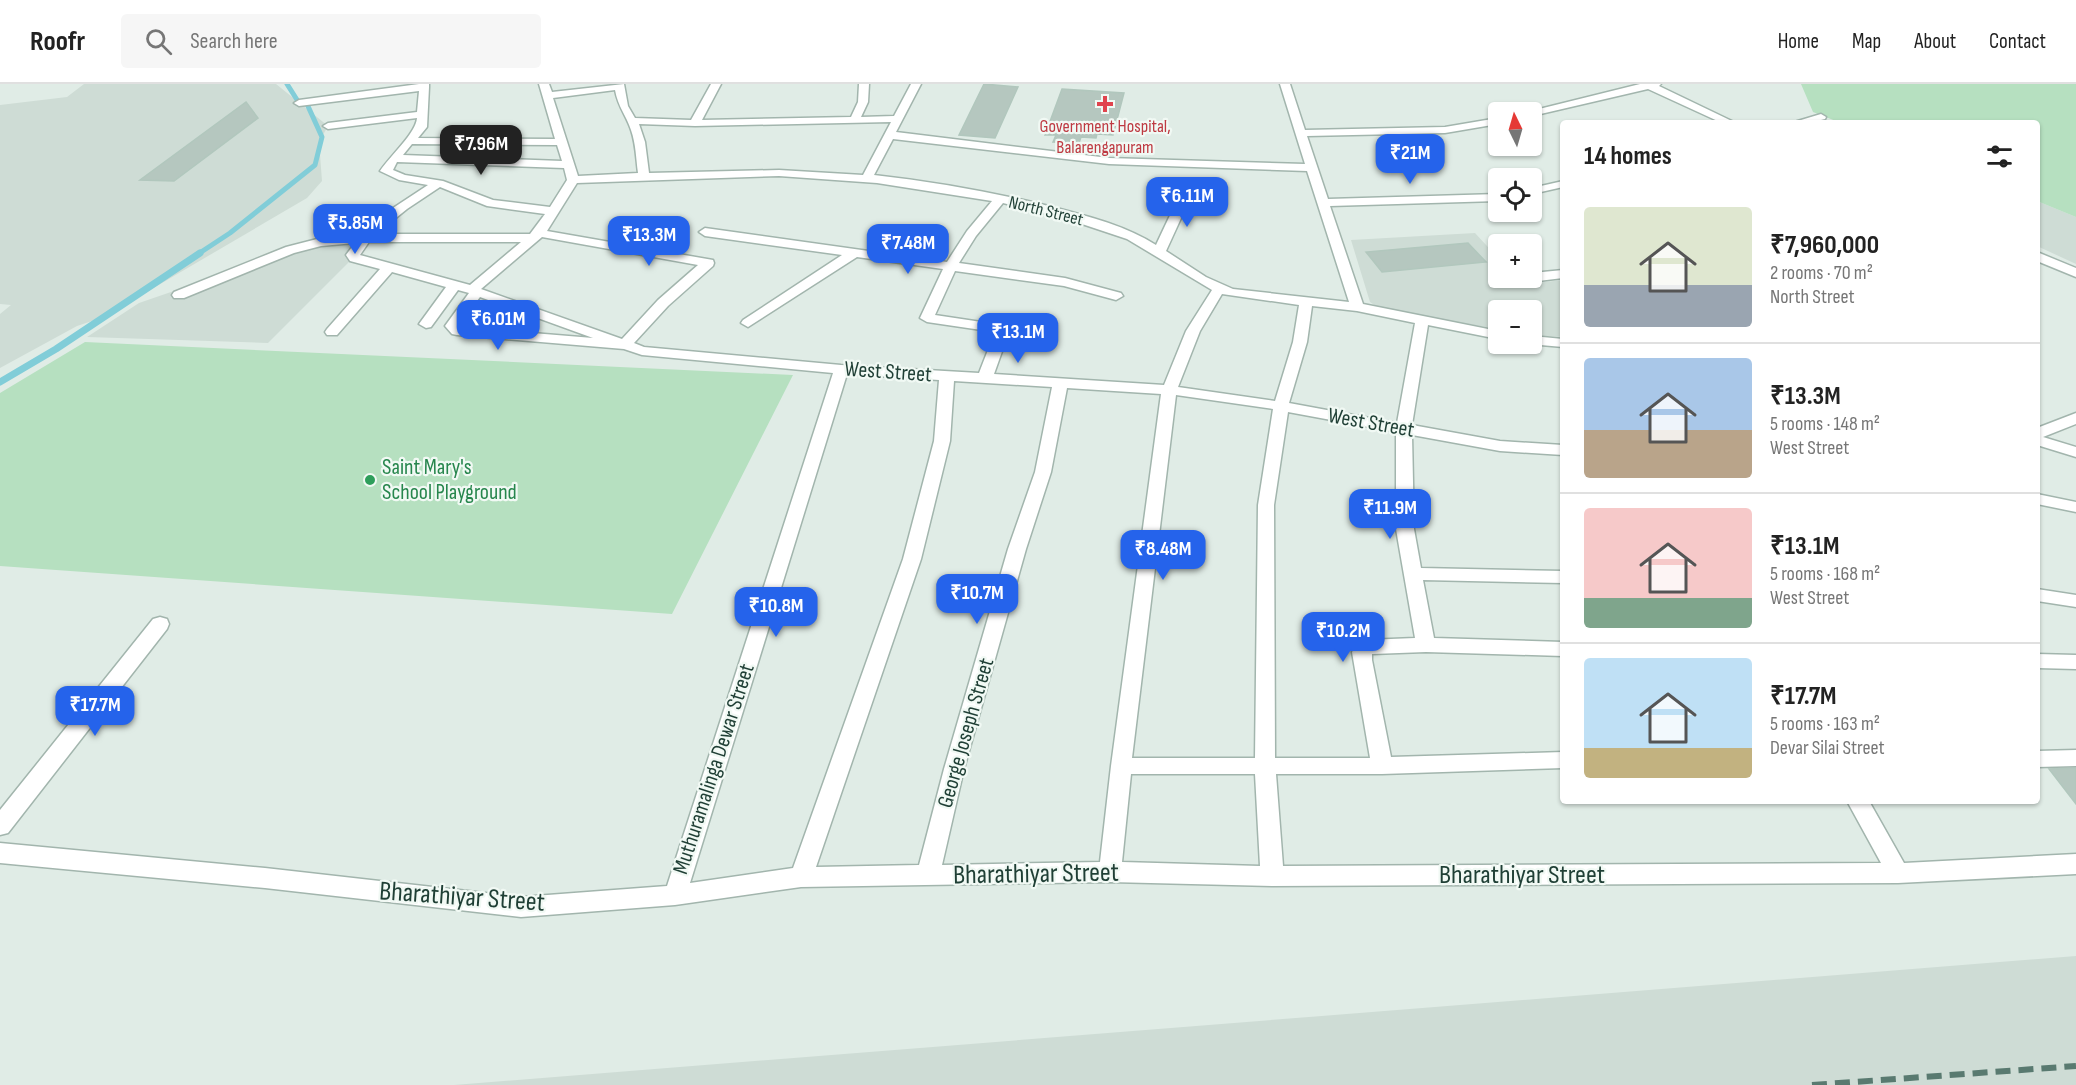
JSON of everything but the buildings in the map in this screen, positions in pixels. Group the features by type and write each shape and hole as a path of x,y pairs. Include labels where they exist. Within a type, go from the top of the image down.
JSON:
{"street":[{"path":"179,295 290,250 321,242 365,238 537,235 708,263 663,303 624,345 457,331 452,326 474,291 537,235 573,180 544,84"},
{"path":"695,123 716,84"},
{"path":"855,119 863,102 864,84"},
{"path":"867,178 916,84"},
{"path":"1286,84 1357,307"},
{"path":"299,103 424,85 423,127 394,158 386,171 393,176 439,183 490,203 553,211"},
{"path":"547,96 620,85 623,106 640,142 644,177"},
{"path":"1542,111 1650,85 1725,120"},
{"path":"328,126 423,114"},
{"path":"1808,120 1821,117"},
{"path":"632,121 695,123 899,119"},
{"path":"1301,134 1445,130 1488,123"},
{"path":"891,135 1109,161 1312,168"},
{"path":"411,141 562,142"},
{"path":"394,158 569,165"},
{"name":"North Street","path":"573,180 733,173 867,178 1000,200 1062,212 1119,230 1160,251 1219,289 1231,293 1357,307 1488,333"},
{"path":"365,238 405,204 439,183"},
{"path":"1542,189 1560,185"},
{"path":"1160,251 1187,192"},
{"path":"1322,203 1488,197"},
{"path":"985,378 1003,329 927,318 951,266 971,234 1000,200"},
{"path":"705,232 756,237 1065,282 1116,296"},
{"name":"West Street","path":"365,238 352,255 355,258 474,291 642,351 842,369 1169,390 1281,406 1500,446 1560,450"},
{"path":"748,323 854,253"},
{"path":"2040,257 2076,273"},
{"path":"332,332 389,267"},
{"path":"1542,276 1560,274"},
{"path":"426,324 454,286"},
{"path":"1110,872 1121,766 1169,390 1193,331 1219,289"},
{"path":"1272,876 1264,765 1266,505 1281,406 1300,342 1306,303"},
{"path":"1422,320 1404,429 1405,529 1426,645"},
{"path":"1542,341 1560,343"},
{"name":"Muthuramalinga Dewar Street","path":"675,895 842,369"},
{"path":"801,877 835,785 915,549 942,441 947,376"},
{"name":"George Joseph Street","path":"928,875 954,769 1017,549 1043,472 1060,383"},
{"path":"2040,433 2076,418"},
{"path":"2040,441 2076,452"},
{"path":"2040,500 2076,507"},
{"path":"1414,574 1560,577"},
{"path":"2040,595 2076,601"},
{"path":"0,826 160,624"},
{"path":"1382,766 1362,660 1362,651 1366,647 1426,645 1560,649"},
{"path":"2040,661 2076,662"},
{"path":"2040,759 2076,759"},
{"path":"1121,766 1382,766 1560,760"},
{"path":"1860,804 1898,873"},
{"name":"Bharathiyar Street","path":"0,853 265,878 521,907 675,895 801,877 1110,872 1272,876 1898,873 2076,864"}],"shaded area":[{"path":"84,84 276,84 328,126 319,142 322,181 307,198 104,317 77,326 0,368 0,314 11,305 0,304 0,105 67,97"},
{"path":"2040,202 2076,217 2076,264 2040,247"},
{"path":"1475,233 1488,247 1488,288 1542,288 1542,282 1560,280 1560,337 1542,336 1542,300 1488,300 1488,327 1380,309 1370,302 1351,240"},
{"path":"369,242 268,343 87,337 139,303 287,252 336,243"},
{"path":"2076,956 2076,1085 454,1085"}],"green space":[{"path":"1801,84 2076,84 2076,217 2040,202 2040,120 1833,120 1813,112"},
{"name":"Saint Mary's School Playground","path":"85,342 793,375 672,614 0,566 0,393"}],"waterway":[{"path":"198,254 230,233 315,165 322,137 307,104 299,103 287,84"},
{"path":"0,382 56,349 200,253"}],"railway":[{"path":"1812,1085 2076,1066"}],"place":[{"name":"Government Hospital, Balarengapuram","path":"1105,104"},
{"name":"Saint Mary's School Playground","path":"370,480"}]}
